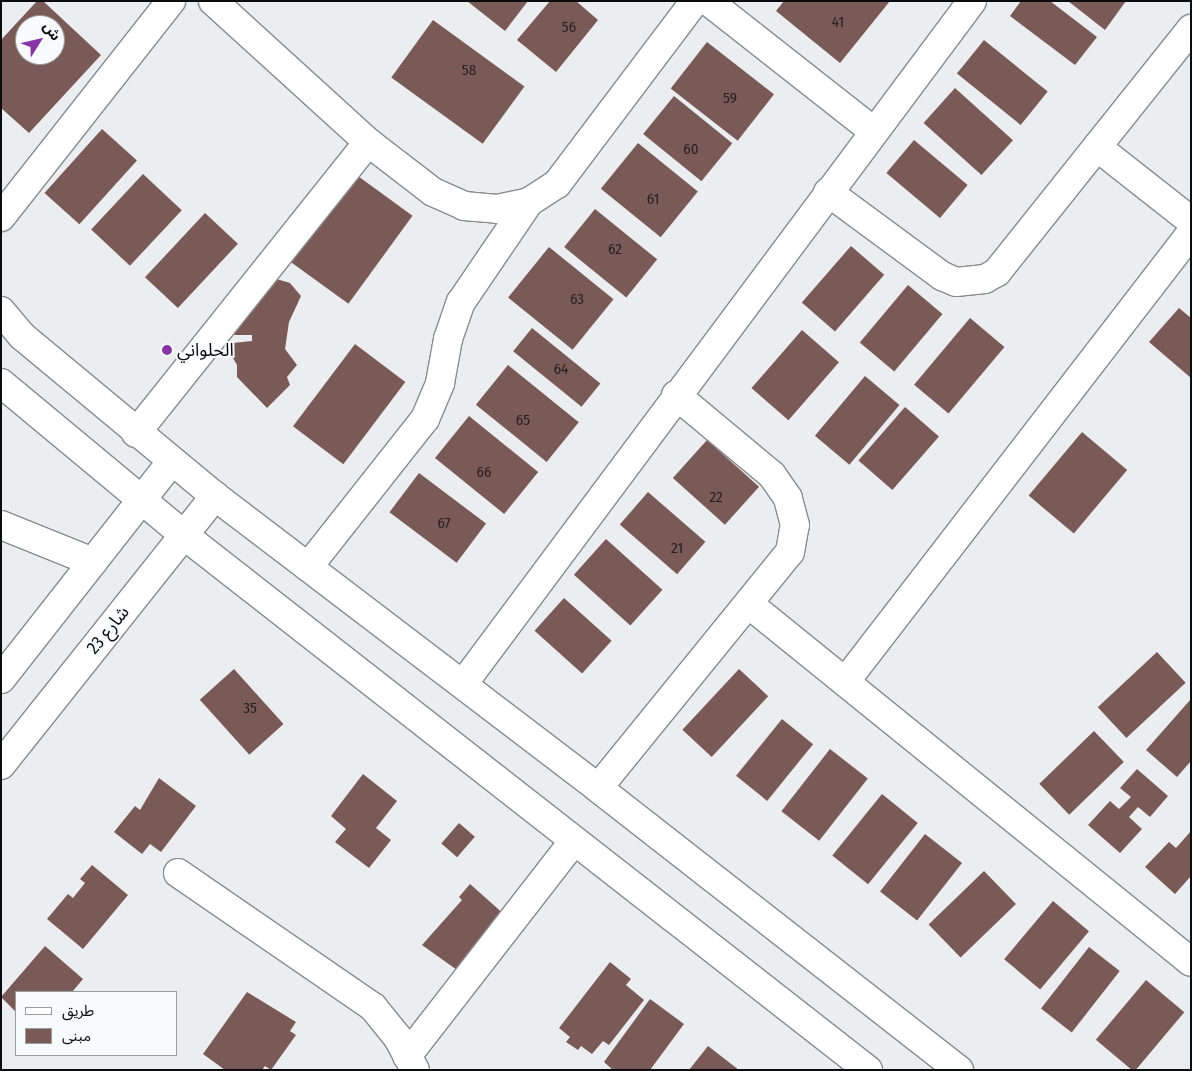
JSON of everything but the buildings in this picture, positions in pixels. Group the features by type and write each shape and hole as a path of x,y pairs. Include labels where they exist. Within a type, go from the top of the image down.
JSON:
{"street":[{"path":"1,216 171,1"},
{"path":"213,1 368,142 433,192 464,206 497,209 529,202 558,184 695,1"},
{"path":"708,1 873,131"},
{"path":"463,684 676,395 972,1"},
{"path":"828,192 942,276 971,283 997,272 1191,29"},
{"path":"136,433 368,142"},
{"path":"1097,147 1191,221"},
{"path":"308,566 425,419 440,383 448,339 461,302 529,202"},
{"path":"845,682 1191,233"},
{"path":"1,312 22,336 136,433 215,496 598,788 959,1070"},
{"path":"1,383 185,536 868,1070"},
{"path":"598,788 750,605 790,552 795,525 788,498 772,475 676,395"},
{"path":"1,679 172,461"},
{"name":"شارع 23","path":"1,765 215,496"},
{"path":"1,525 93,562"},
{"path":"750,605 1191,962"},
{"path":"178,873 357,995 386,1022 411,1063 574,841"}],"place":[{"name":"الحلواني","path":"167,350"}]}
